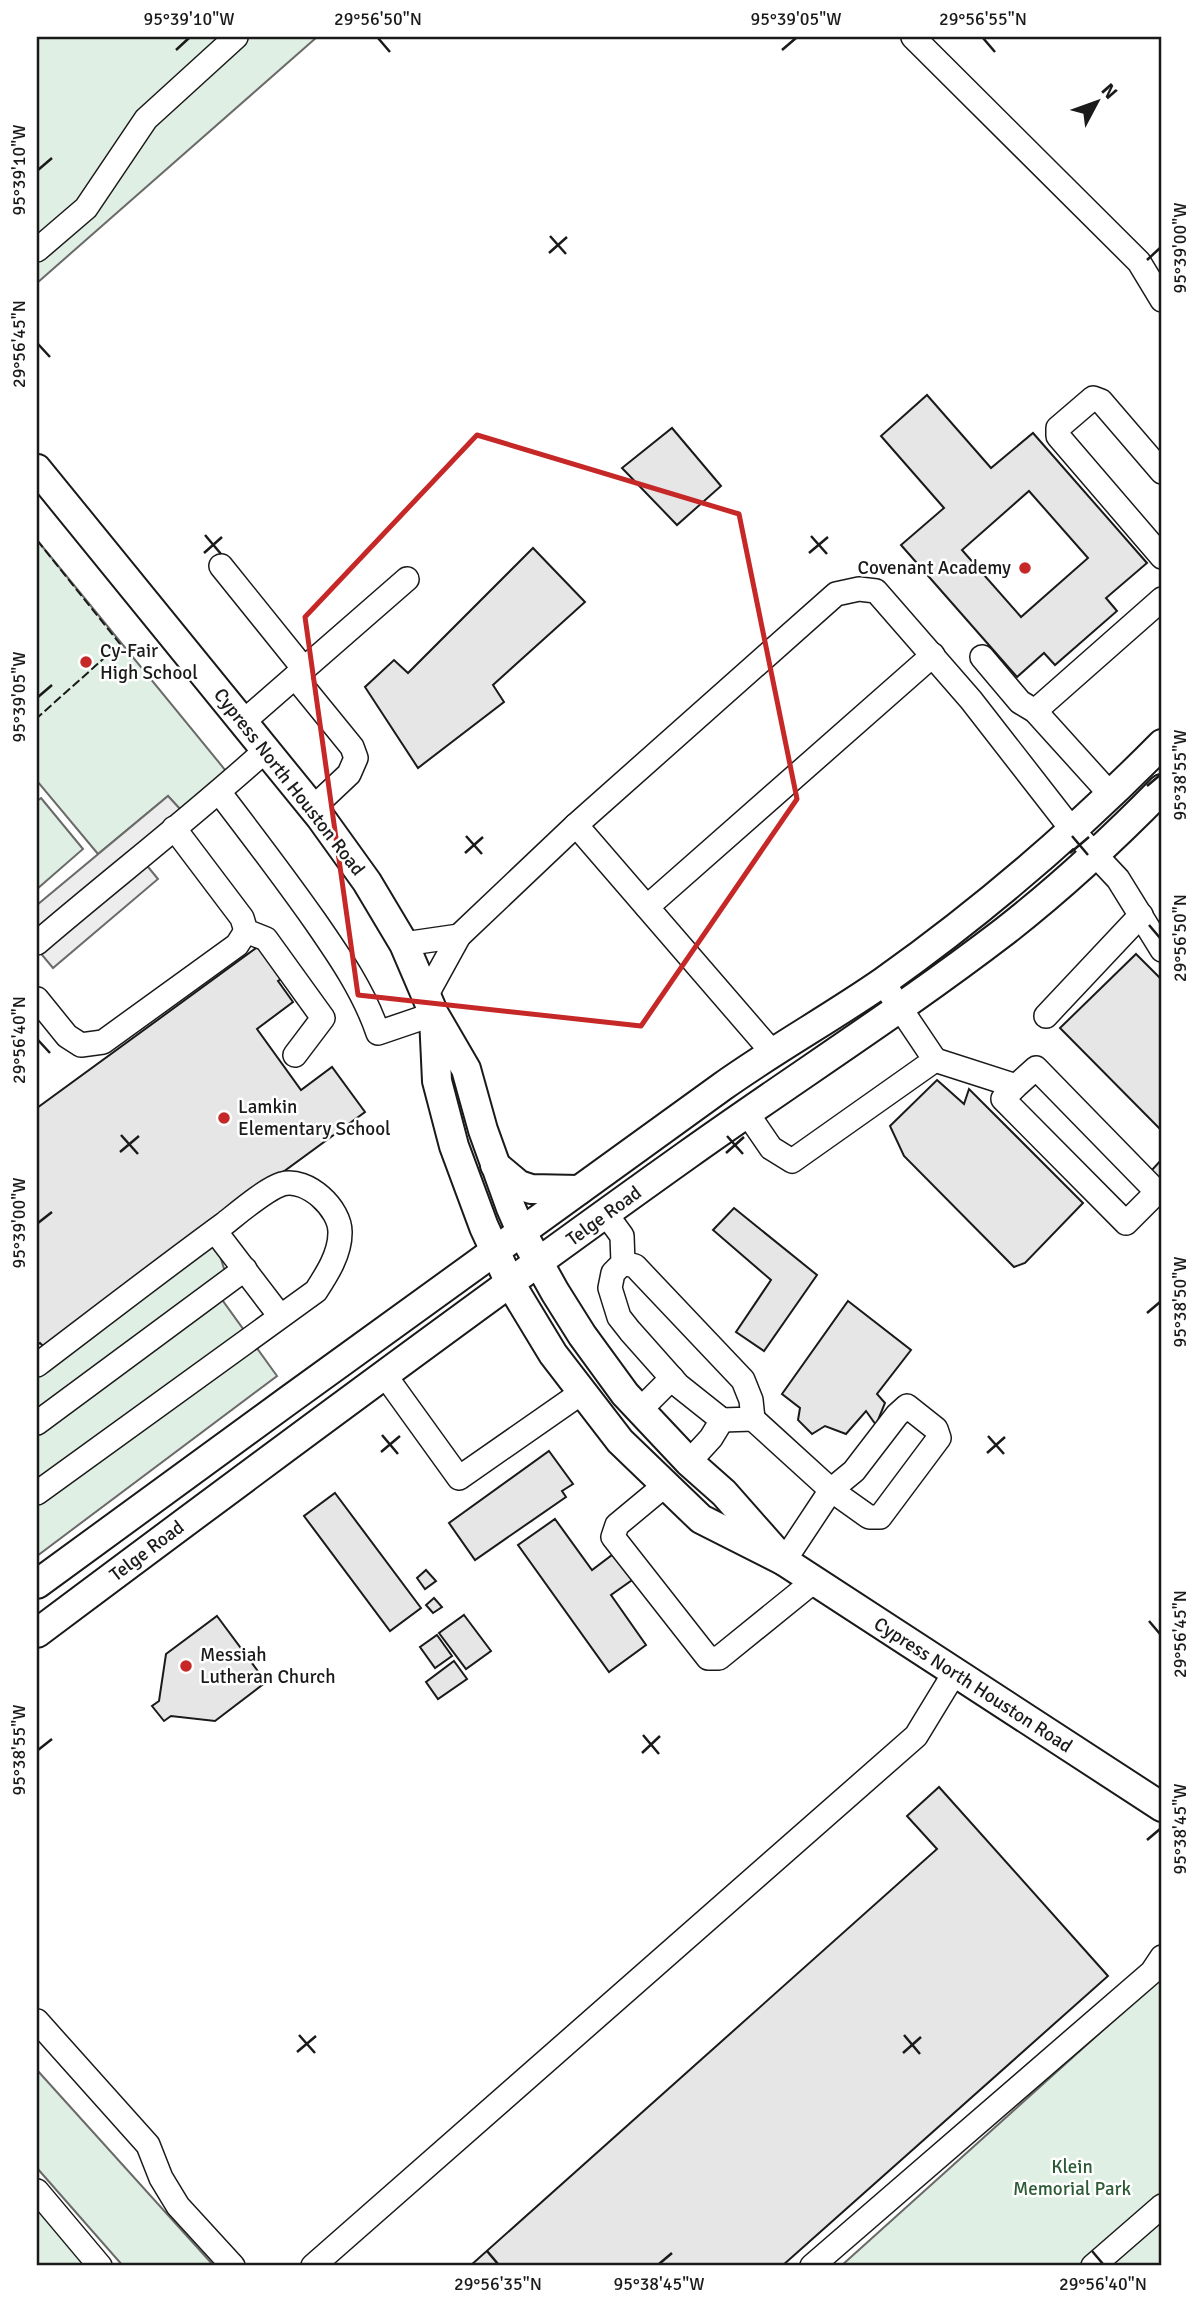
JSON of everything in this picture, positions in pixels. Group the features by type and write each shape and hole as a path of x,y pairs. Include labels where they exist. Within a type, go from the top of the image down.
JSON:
{"main road":[{"name":"Cypress North Houston Road","path":"37,469 313,808 367,882 404,944 430,1005 467,1069 495,1165 521,1231 582,1335 625,1394 689,1462 724,1493 784,1562"},
{"name":"Telge Road","path":"37,1584 494,1250 728,1083 883,981 988,903 1073,831 1162,744"},
{"name":"Telge Road","path":"37,1633 538,1262 747,1113 901,1008 1007,929 1095,854 1162,789"},
{"name":"Cypress North Houston Road","path":"430,1005 436,1081 466,1181 494,1250 510,1283 553,1354 620,1441 701,1519 784,1562 1162,1807"},
{"path":"495,1165 519,1185 531,1189 579,1190"}],"lane":[{"path":"37,250 86,208 146,119 236,37"},
{"path":"913,37 1139,262 1162,300"},
{"path":"1162,472 1101,401 1093,398 1058,429 1058,436 1162,557"},
{"path":"221,566 352,747 356,758 349,774 313,808"},
{"path":"243,722 407,579"},
{"path":"219,792 279,870 333,947 368,1005 378,1033 430,1005 459,936 576,825 836,594 859,589 876,591 971,700 1073,831 1118,879 1162,950"},
{"path":"1035,711 1162,598"},
{"path":"647,906 933,655"},
{"path":"982,657 1020,702 1035,711 1111,795"},
{"path":"37,943 266,750"},
{"path":"576,825 773,1053"},
{"path":"37,999 67,1035 81,1045 103,1042 237,945 246,931 242,918 174,828"},
{"path":"1046,1016 1141,915"},
{"path":"246,931 266,939 323,1018 295,1055"},
{"path":"404,944 459,936"},
{"path":"883,981 935,1060 1016,1086"},
{"path":"747,1113 771,1149 792,1161 935,1060"},
{"path":"1036,1068 1157,1192 1126,1223 1003,1099 1016,1086 1036,1068"},
{"path":"37,1365 215,1231 283,1184 307,1186 327,1200 341,1230 338,1248 327,1275 316,1291 37,1493"},
{"path":"606,1214 622,1236 623,1263 613,1273 610,1288 619,1317 672,1378 722,1420 753,1419"},
{"path":"215,1231 280,1316"},
{"path":"623,1263 635,1266 743,1380 751,1400 753,1419 831,1490 869,1517 880,1517 939,1438 936,1429 907,1406 854,1471 831,1490 784,1562"},
{"path":"37,1423 244,1269"},
{"path":"384,1374 459,1478 581,1393"},
{"path":"640,1410 672,1378"},
{"path":"689,1462 722,1420"},
{"path":"664,1486 617,1525 613,1537 708,1658 719,1657 814,1581"},
{"path":"313,2266 916,1736 955,1672"},
{"path":"812,2266 1152,1972 1162,1957"},
{"path":"37,2021 148,2145 161,2178 178,2206 233,2266"},
{"path":"37,2192 100,2266"},
{"path":"1093,2266 1162,2206"}],"highlighted area":[{"path":"477,435 739,514 797,799 641,1026 358,995 305,617"}],"green space":[{"path":"37,37 317,37 37,283"},
{"path":"37,540 226,771 180,809 168,796 98,854 37,781"},
{"path":"41,798 83,849 37,889 37,801"},
{"path":"206,1229 217,1246 226,1275 218,1294 277,1376 37,1556 37,1352"},
{"name":"Klein Memorial Park","path":"1162,1977 1162,2266 841,2266"},
{"path":"37,2070 214,2266 123,2266 37,2168"},
{"path":"37,2209 87,2266 37,2266"}],"shaded area":[{"path":"168,796 180,809 139,856 158,879 53,968 37,949 37,905"}],"building":[{"path":"927,395 991,468 1033,433 1147,563 1106,598 1117,611 1055,665 1044,653 1017,677 901,545 944,508 881,436","holes":["1029,491 1088,558 1021,617 962,550"]},
{"path":"672,428 721,486 677,525 622,468"},
{"path":"533,548 585,602 493,685 504,702 418,768 365,687 394,660 408,673"},
{"path":"263,943 285,976 278,981 293,1002 257,1029 301,1090 332,1067 365,1112 44,1347 40,1343 37,1345 37,1108"},
{"path":"1136,954 1162,980 1162,1131 1060,1028"},
{"path":"937,1080 964,1104 969,1089 1083,1203 1025,1263 1014,1267 904,1156 890,1126"},
{"path":"1162,1159 1162,1182 1151,1171"},
{"path":"734,1208 817,1275 764,1351 736,1332 771,1280 713,1230"},
{"path":"848,1301 911,1350 877,1394 885,1403 876,1425 866,1411 846,1434 825,1426 812,1434 798,1420 800,1408 782,1394"},
{"path":"549,1451 573,1484 562,1491 566,1497 475,1560 449,1523"},
{"path":"335,1493 421,1608 390,1631 304,1516"},
{"path":"555,1519 592,1570 616,1552 635,1578 611,1595 646,1645 609,1672 518,1545"},
{"path":"426,1570 436,1581 425,1589 417,1578"},
{"path":"434,1598 442,1607 433,1613 426,1605"},
{"path":"464,1615 491,1651 466,1669 439,1633"},
{"path":"217,1616 266,1682 215,1721 171,1716 164,1721 152,1706 159,1701 166,1654"},
{"path":"437,1635 452,1656 435,1668 420,1647"},
{"path":"454,1661 467,1679 438,1699 426,1682"},
{"path":"939,1787 1108,1976 782,2266 470,2266 937,1849 907,1816"}],"fence":[{"path":"37,540 120,644 37,718"}],"place":[{"name":"Covenant Academy","path":"1025,568"},
{"name":"Cy-Fair High School","path":"86,662"},
{"name":"Lamkin Elementary School","path":"224,1118"},
{"name":"Messiah Lutheran Church","path":"186,1666"}]}
